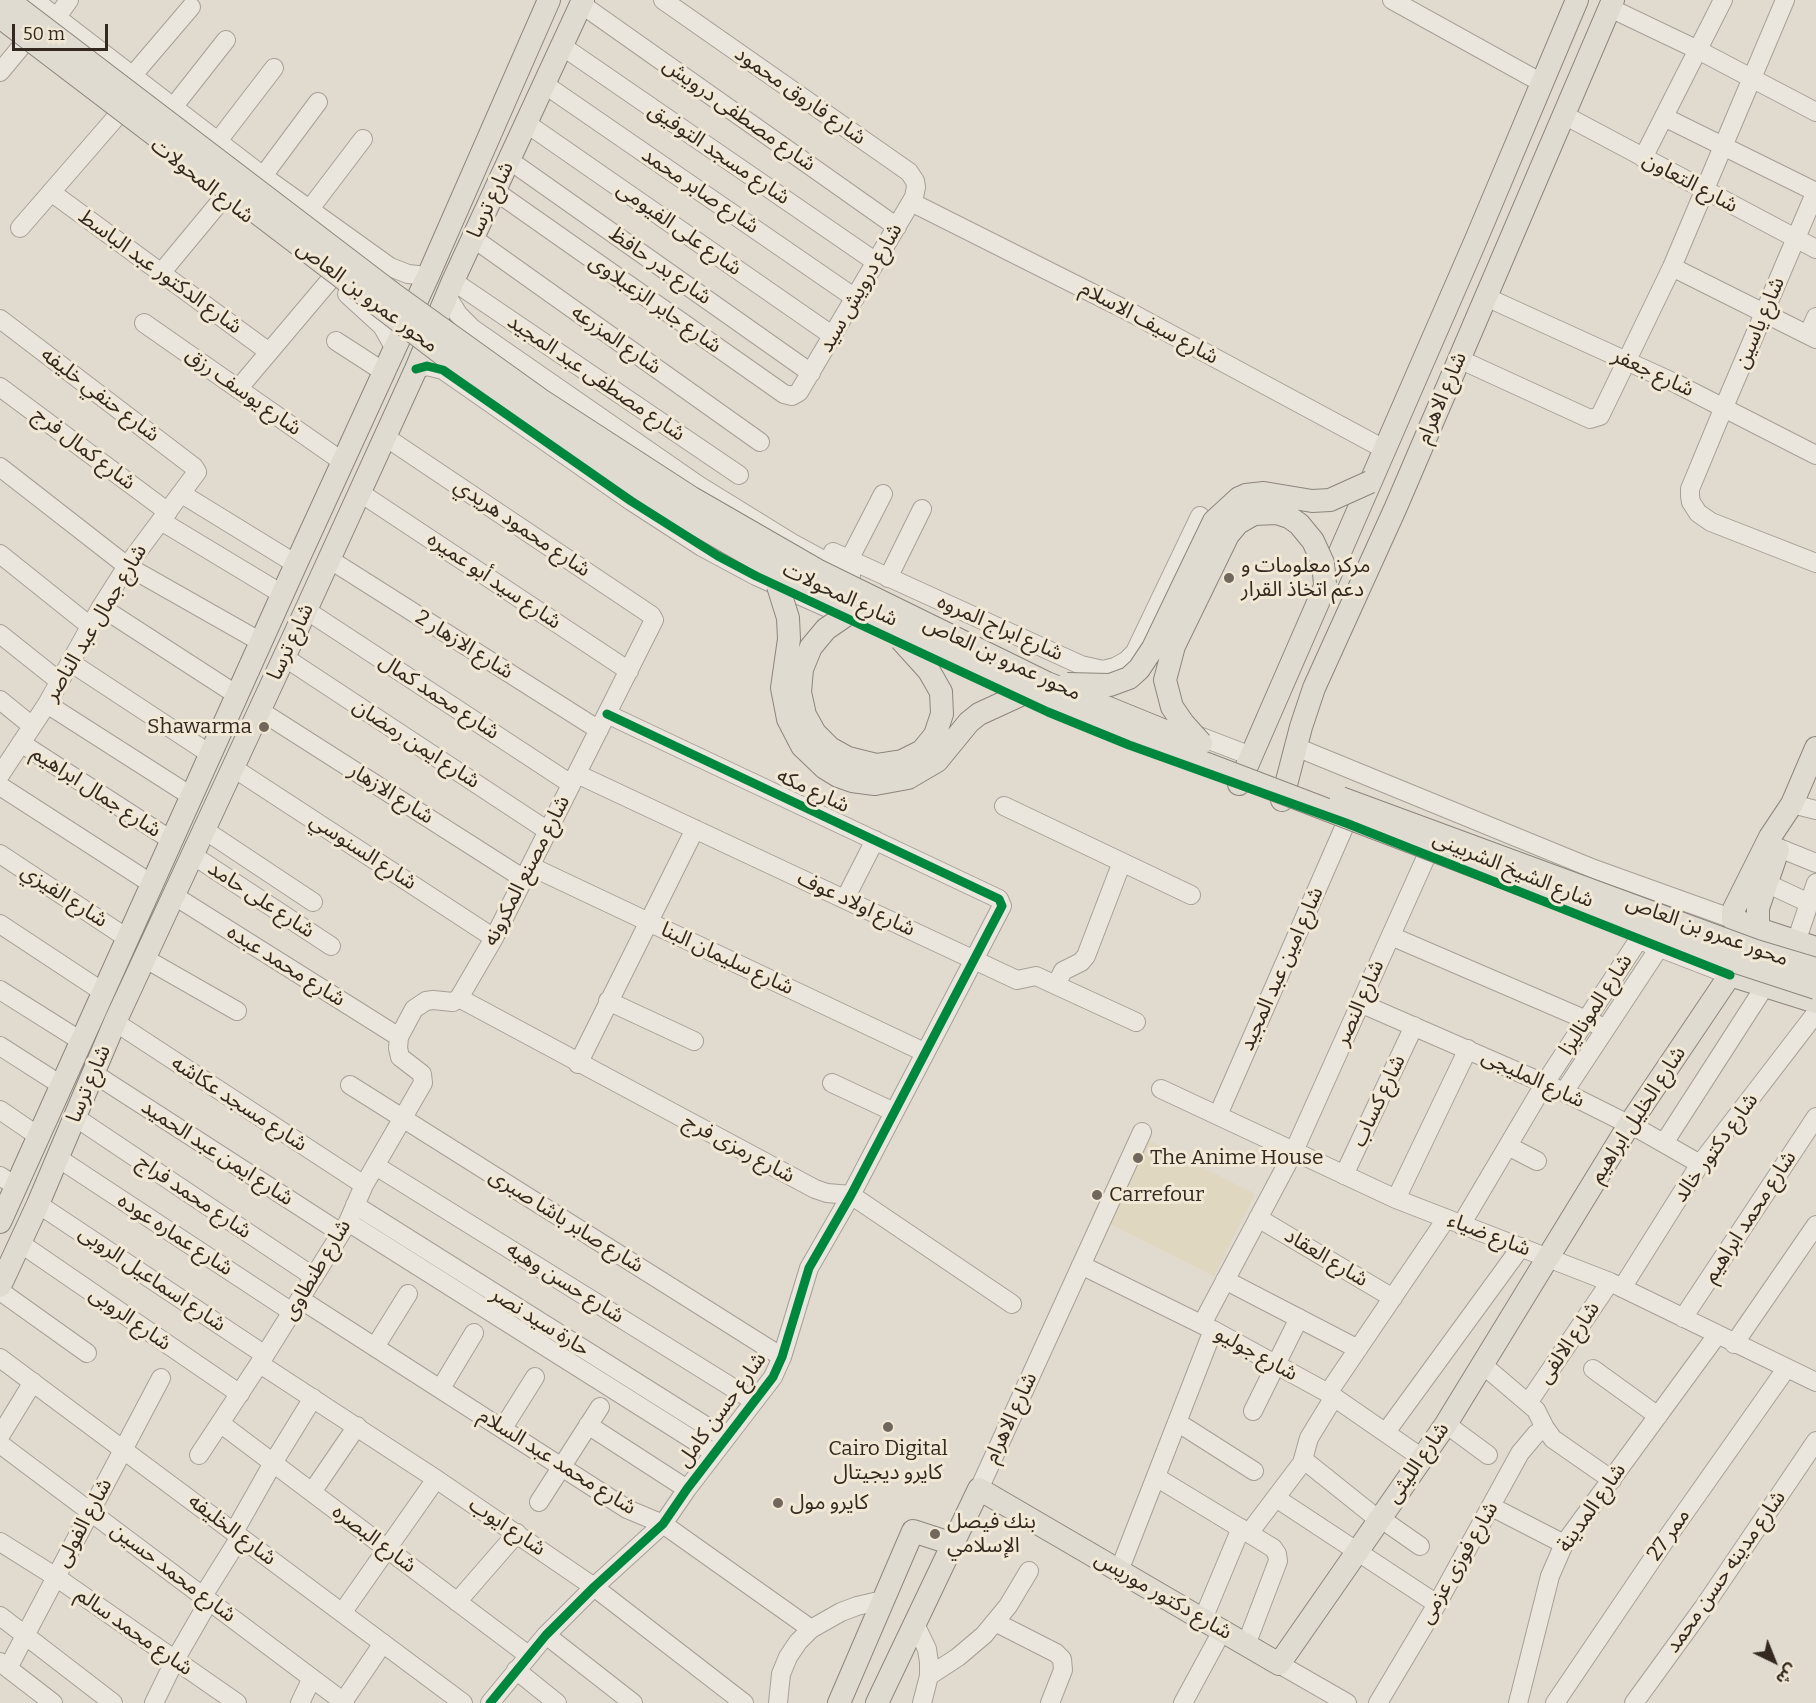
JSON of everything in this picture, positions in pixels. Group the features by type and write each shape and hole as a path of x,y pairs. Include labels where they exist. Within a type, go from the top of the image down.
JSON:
{"main road":[{"name":"محور عمرو بن العاص","path":"8,0 396,296 532,393 718,514 817,570 1038,687 1076,714 1634,927 1816,988"},
{"name":"شارع ترسا","path":"0,1222 8,1181 38,1136 428,276 549,0"},
{"name":"شارع الاهرام","path":"1239,784 1576,0"},
{"name":"شارع ترسا","path":"0,1286 191,854 306,610 582,2"},
{"name":"شارع الاهرام","path":"1282,800 1314,688 1396,507 1612,4"},
{"name":"محور عمرو بن العاص","path":"0,17 475,379 680,515 779,572 971,667 1038,687 1204,746 1756,951 1816,969"},
{"path":"778,586 788,618 789,639 782,688 788,719 802,746 825,768 852,781 875,784 908,778 937,761 969,722 979,714 1038,687 1110,685 1129,678 1139,669 1152,648 1214,521 1239,498 1264,493 1312,501 1330,500 1370,482"},
{"path":"1204,746 1176,713 1169,699 1165,680 1174,646 1228,534 1238,523 1254,514 1276,513 1289,517 1299,524 1313,541 1323,563 1325,584"},
{"path":"845,616 817,638 806,658 800,680 802,704 809,724 830,748 848,758 876,765 902,761 922,751 935,735 942,714 941,692 936,681 915,653 889,628"},
{"path":"1733,919 1733,911 1767,843 1789,808 1816,748"},
{"path":"1758,929 1756,916 1779,848 1789,808"},
{"name":"شارع الشيخ الشربينى","path":"1733,919 1806,945"},
{"name":"شارع الشيخ الشربينى","path":"1730,975 1816,1002"},
{"name":"شارع الخليل ابراهيم","path":"1549,1258 1629,1125 1730,975"},
{"name":"شارع الليثى","path":"1279,1664 1446,1424 1549,1258"},
{"name":"شارع الاهرام","path":"878,1703 979,1490"},
{"name":"شارع دكتور موريس","path":"979,1490 1279,1664"},
{"path":"839,1703 913,1531 953,1544"}],"street":[{"name":"شارع المحولات","path":"34,0 263,176 390,267 408,274 428,276"},
{"path":"57,17 69,0"},
{"name":"شارع فاروق محمود","path":"663,0 909,172 916,187 911,202"},
{"path":"1392,0 1542,83"},
{"path":"1643,158 1723,0"},
{"path":"1459,359 1593,420 1600,416 1672,267 1785,0"},
{"name":"شارع مصطفى درويش","path":"582,2 897,227"},
{"path":"1612,4 1816,112"},
{"path":"133,75 191,7"},
{"name":"شارع المحولات","path":"0,24 330,280 382,326 394,347"},
{"path":"174,106 226,40"},
{"path":"0,72 25,42"},
{"name":"شارع مسجد التوفيق","path":"562,46 876,261"},
{"path":"218,141 274,68"},
{"name":"شارع صابر محمد","path":"544,84 855,298"},
{"path":"263,176 318,102"},
{"path":"20,228 118,115"},
{"name":"شارع التعاون","path":"1564,116 1816,249"},
{"path":"1664,117 1816,191"},
{"name":"شارع على الفيومى","path":"526,123 833,336"},
{"path":"309,210 363,140"},
{"name":"شارع بدر حافظ","path":"509,160 811,373"},
{"name":"شارع جابر الزعبلاوى","path":"495,191 784,394 792,396 799,392 811,373"},
{"name":"شارع ياسين","path":"1816,191 1690,489 1694,508 1711,522 1816,563"},
{"name":"شارع الدكتور عبد الباسط","path":"51,192 269,352"},
{"path":"161,273 224,198"},
{"name":"شارع درويش سيد","path":"811,373 911,202"},
{"name":"شارع سيف الاسلام","path":"911,202 1126,310 1384,449"},
{"name":"شارع المزرعه","path":"473,238 760,442"},
{"path":"365,309 377,306 390,292 393,280 390,267"},
{"path":"1672,267 1812,337 1816,317"},
{"path":"237,389 330,280"},
{"name":"شارع المحولات","path":"450,289 458,314 473,329 698,485 792,543 932,621 1082,691 1251,756"},
{"name":"شارع مصطفى عبد المجيد","path":"450,289 739,475"},
{"name":"شارع جعفر","path":"1486,297 1628,360 1724,407 1816,456"},
{"name":"شارع حنفي خليفه","path":"0,319 194,467 197,474"},
{"name":"شارع يوسف رزق","path":"144,323 343,462"},
{"path":"447,373 449,349 459,336 473,329"},
{"path":"336,341 384,372"},
{"name":"شارع المحولات","path":"416,369 432,366 447,373 631,501 702,547 778,586 1048,712 1110,738 1282,800"},
{"name":"شارع كمال فرج","path":"0,387 164,517 282,594"},
{"name":"شارع محمود هريدي","path":"384,436 651,615 654,620 653,624"},
{"path":"0,467 127,566 261,642"},
{"name":"شارع جمال عبد الناصر","path":"2,769 46,704 127,566 197,474"},
{"name":"شارع سيد أبو عميره","path":"359,492 629,671"},
{"path":"182,494 296,564"},
{"path":"849,560 883,494"},
{"name":"شارع ابراج المروه","path":"728,504 748,510 849,560 1081,665 1103,670 1126,661 1135,652 1200,516"},
{"path":"888,578 922,509"},
{"path":"0,554 90,626"},
{"name":"شارع الازهار 2","path":"329,559 599,730"},
{"path":"101,607 237,695"},
{"name":"شارع محمد كمال","path":"306,610 574,779"},
{"name":"شارع مصنع المكرونه","path":"459,998 494,938 653,624"},
{"path":"0,634 59,681"},
{"name":"شارع ايمن رمضان","path":"284,657 548,831"},
{"path":"70,662 210,754"},
{"path":"0,699 32,726"},
{"path":"46,704 191,796"},
{"name":"شارع الازهار","path":"259,710 527,872"},
{"name":"شارع مكه","path":"607,714 999,899 1001,902"},
{"name":"شارع جمال ابراهيم","path":"21,743 171,840"},
{"name":"شارع الشيخ الشربينى","path":"1296,747 1594,869 1733,919"},
{"name":"شارع السنوسي","path":"232,767 494,938"},
{"name":"شارع اولاد عوف","path":"574,779 695,830 1017,980 1036,976 1136,1022"},
{"path":"0,786 152,884"},
{"name":"شارع الشيخ الشربينى","path":"1282,800 1346,823 1730,975"},
{"path":"1004,806 1191,895"},
{"path":"1789,808 1816,810"},
{"name":"شارع امين عبد المجيد","path":"1218,1115 1346,823"},
{"path":"203,828 313,902"},
{"path":"578,1064 695,830"},
{"path":"845,899 875,840"},
{"path":"1779,848 1816,863"},
{"name":"شارع الفيزي","path":"0,854 128,938"},
{"name":"شارع على حامد","path":"191,854 331,946"},
{"name":"شارع النصر","path":"1119,1570 1177,1422 1225,1281 1294,1151 1427,855"},
{"path":"1056,984 1066,968 1078,964 1086,956 1122,862"},
{"name":"شارع سليمان البنا","path":"527,872 648,921 924,1052"},
{"path":"1766,883 1809,903"},
{"path":"1806,945 1809,903 1816,883"},
{"name":"شارع محمد عبده","path":"173,895 399,1037"},
{"name":"شارع حسن كامل","path":"490,1703 546,1635 663,1524 719,1446 773,1377 782,1357 809,1268 851,1195 1002,906 1001,902"},
{"path":"0,924 103,992"},
{"path":"1391,936 1605,1028"},
{"name":"شارع الموناليزا","path":"1203,1619 1245,1531 1276,1498 1304,1460 1309,1438 1358,1349 1393,1298 1454,1222 1508,1146 1545,1083 1639,939"},
{"path":"1564,1092 1659,948"},
{"path":"144,958 237,1011"},
{"path":"1664,1143 1766,986"},
{"path":"0,990 81,1041"},
{"path":"399,1037 414,1009 419,1005 434,1000 453,1002 459,998"},
{"name":"شارع رمزى فرج","path":"459,998 578,1064 815,1189 827,1193 851,1195 1012,1304"},
{"path":"608,1001 694,1041"},
{"name":"شارع المليجى","path":"1360,1003 1545,1083 1664,1143 1700,1164"},
{"name":"شارع دكتور خالد","path":"1616,1285 1700,1164 1816,1013"},
{"name":"شارع مسجد عكاشه","path":"115,1022 364,1185"},
{"name":"شارع كساب","path":"1344,1175 1414,1026"},
{"name":"شارع طنطاوى","path":"199,1455 314,1277 423,1083 422,1074 400,1057 399,1037"},
{"path":"0,1046 61,1085"},
{"path":"1396,1199 1468,1049"},
{"name":"شارع ايمن عبد الحميد","path":"93,1073 344,1227 719,1446"},
{"path":"832,1083 894,1112"},
{"name":"شارع صابر باشا صبرى","path":"350,1085 782,1357"},
{"name":"شارع ضياء","path":"1161,1089 1396,1199 1616,1285 1786,1369 1815,1379"},
{"path":"0,1110 38,1136"},
{"name":"شارع محمد ابراهيم","path":"1683,1318 1816,1117"},
{"name":"شارع محمد فراج","path":"75,1118 314,1277"},
{"name":"شارع الاهرام","path":"979,1490 1142,1132"},
{"path":"1508,1146 1537,1161"},
{"name":"شارع عماره عوده","path":"58,1158 296,1305"},
{"name":"شارع حسن وهبه","path":"376,1166 754,1401"},
{"name":"شارع اسماعيل الروبى","path":"38,1204 263,1359"},
{"name":"حارة سيد نصر","path":"356,1205 719,1446"},
{"name":"شارع العقاد","path":"1258,1218 1393,1298"},
{"path":"1734,1344 1816,1225"},
{"name":"شارع الروبى","path":"20,1243 240,1394"},
{"path":"1386,1432 1521,1247"},
{"name":"شارع جوليو","path":"1081,1265 1208,1327 1331,1395 1422,1458"},
{"path":"1225,1281 1358,1349"},
{"name":"شارع الالفى","path":"1528,1403 1616,1285"},
{"path":"0,1291 87,1353"},
{"path":"375,1347 408,1294"},
{"name":"شارع محمد عبد السلام","path":"296,1305 375,1347 627,1509 663,1524 811,1629"},
{"path":"1253,1412 1299,1318"},
{"path":"441,1388 474,1333"},
{"name":"شارع المدينة","path":"1520,1702 1550,1576 1564,1544 1717,1335"},
{"name":"شارع الخليفه","path":"0,1358 464,1703"},
{"name":"شارع ايوب","path":"263,1359 313,1398 517,1533 594,1587 744,1703"},
{"path":"1483,1365 1528,1403 1540,1416 1553,1439 1612,1480"},
{"path":"1593,1369 1658,1416"},
{"name":"ممر 27","path":"1555,1703 1664,1542 1786,1369"},
{"path":"503,1428 535,1377"},
{"name":"شارع الفولى","path":"4,1665 25,1636 161,1378"},
{"path":"0,1436 33,1382"},
{"path":"154,1703 273,1463 313,1398"},
{"path":"539,1502 600,1407"},
{"path":"1177,1422 1254,1471"},
{"name":"شارع البصره","path":"220,1424 528,1655"},
{"path":"1446,1424 1488,1455"},
{"path":"588,1425 687,1489"},
{"path":"312,1492 357,1426"},
{"name":"شارع فوزى عزمى","path":"1378,1703 1437,1604 1524,1447 1545,1428"},
{"name":"شارع مدينه حسن محمد","path":"1634,1703 1703,1608 1816,1441"},
{"name":"شارع محمد حسين","path":"0,1444 344,1702"},
{"path":"1304,1460 1380,1519 1420,1546"},
{"path":"1156,1477 1272,1548 1278,1557 1246,1645"},
{"path":"342,1613 436,1479"},
{"path":"1276,1498 1437,1604"},
{"path":"1492,1507 1564,1544"},
{"path":"457,1602 517,1533"},
{"name":"شارع محمد سالم","path":"0,1542 56,1577 237,1703"},
{"path":"929,1676 971,1646 995,1622 1029,1571"},
{"path":"778,1703 781,1674 788,1657 811,1629 849,1609 884,1600"},
{"path":"0,1616 113,1703"},
{"path":"995,1622 1056,1653 1062,1659 1063,1670 1050,1703"},
{"path":"915,1624 927,1649 929,1676 923,1703"},
{"path":"1182,1703 1222,1631"},
{"path":"546,1635 633,1703"},
{"path":"344,1702 383,1643"},
{"name":"شارع دكتور موريس","path":"1279,1664 1347,1703"},
{"path":"4,1665 52,1703"},
{"path":"516,1670 557,1703"},
{"path":"300,1703 312,1678"}],"shaded area":[{"path":"1134,1133 1255,1194 1214,1276 1092,1215"}],"cycle path":[{"path":"416,369 427,366 443,370 631,501 718,556 756,576 1048,712 1129,745 1346,823 1730,975"},
{"path":"490,1703 546,1635 663,1524 773,1377 782,1357 809,1268 851,1195 1002,906 999,899 607,714"}],"place":[{"name":"مركز معلومات و دعم اتخاذ القرار","path":"1229,578"},
{"name":"Shawarma","path":"264,727"},
{"name":"The Anime House","path":"1138,1158"},
{"name":"Carrefour","path":"1097,1195"},
{"name":"Cairo Digital كايرو ديجيتال","path":"888,1427"},
{"name":"كايرو مول","path":"778,1503"},
{"name":"بنك فيصل الإسلامي","path":"935,1534"}]}
